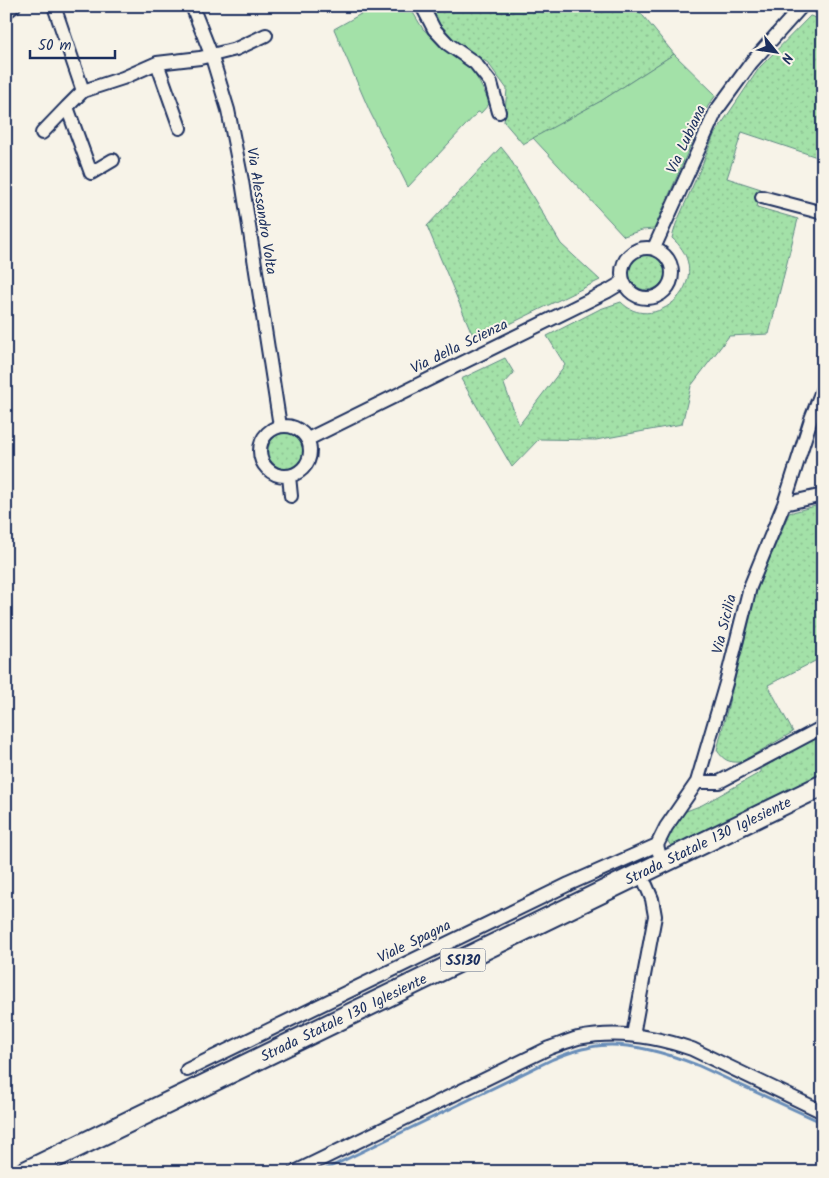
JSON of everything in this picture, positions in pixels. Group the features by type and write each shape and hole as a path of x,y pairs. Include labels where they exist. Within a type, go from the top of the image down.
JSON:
{"main road":[{"name":"Strada Statale 130 Iglesiente","path":"25,1172 659,854 823,785"},
{"name":"Strada Statale 130 Iglesiente","path":"54,1172 823,800"}],"street":[{"path":"6,12 14,6"},
{"path":"54,6 83,91"},
{"name":"Via Alessandro Volta","path":"192,6 211,54 228,110 240,172 280,426"},
{"path":"422,6 434,29 448,44 475,63 491,83 499,112"},
{"name":"Via Lubiana","path":"654,248 716,111 751,63 802,6"},
{"path":"818,6 823,8"},
{"path":"42,132 83,91 123,78 157,63 200,58 236,48 266,35"},
{"path":"157,63 180,128"},
{"path":"67,107 91,173 113,160"},
{"path":"762,197 823,212"},
{"path":"654,248 668,257 672,265 673,274 671,282 660,295 643,298 634,295 628,289 624,282 623,266 629,255 638,249 654,248"},
{"name":"Via della Scienza","path":"308,439 624,282"},
{"name":"Via Sicilia","path":"659,854 666,827 697,782 726,683 750,587 784,504 823,388"},
{"path":"280,426 296,428 303,432 308,439 310,455 308,462 296,474 280,475 272,472 265,466 260,450 262,441 273,429 280,426"},
{"path":"288,476 292,496"},
{"path":"784,504 823,495"},
{"path":"697,782 719,782 823,727"},
{"name":"Viale Spagna","path":"186,1070 569,884 659,854"},
{"path":"633,1034 655,916 652,899 646,886"},
{"path":"295,1172 548,1048 578,1038 633,1034 670,1041 692,1048 823,1112"}],"green space":[{"path":"375,6 409,6 423,29 474,72 490,103 481,113 478,112 408,187 370,112 334,29"},
{"path":"430,6 635,6 674,54 601,101 523,144 504,122 507,89 488,63 447,36 437,23"},
{"path":"810,16 823,20 823,159 742,132 727,178 761,189 757,207 798,219 769,334 729,336 691,386 682,424 596,440 539,439 512,467 461,379 505,358 514,373 504,384 519,425 565,365 547,336 600,309 621,302 635,311 650,313 664,308 677,298 685,285 689,270 685,254 672,238 676,224 714,135 760,67"},
{"path":"674,54 716,95 708,106 654,229 642,230 624,236 533,138 601,101"},
{"path":"501,147 509,157 561,244 600,280 475,341 427,226"},
{"path":"647,254 654,255 660,259 664,265 664,279 660,285 654,289 647,290 640,289 634,285 630,279 629,272 630,265 634,259 640,255"},
{"path":"286,433 293,434 299,438 303,444 303,458 299,464 293,468 286,469 279,468 273,464 269,458 268,451 269,444 273,438 279,434"},
{"path":"823,504 823,657 768,685 793,732 741,762 730,761 724,758 717,750 758,587 789,513"},
{"path":"823,733 823,778 672,848 666,838 681,813 702,805 761,772 761,769"}],"waterway":[{"path":"320,1172 553,1059 578,1050 600,1046 628,1046 685,1060 823,1123"}]}
